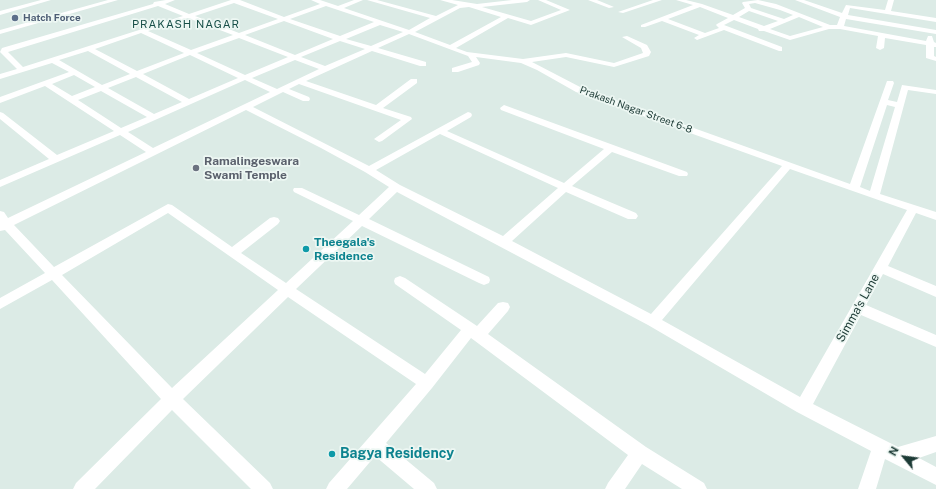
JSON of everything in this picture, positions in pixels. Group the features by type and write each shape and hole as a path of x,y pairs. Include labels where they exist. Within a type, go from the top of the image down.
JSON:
{"street":[{"path":"0,13 48,0"},
{"path":"0,32 9,22 115,0"},
{"path":"150,0 325,69"},
{"path":"22,70 4,52 5,50 172,0"},
{"name":"Prakash Nagar Street 6-8","path":"314,0 381,22 471,55 523,61 540,68 579,90 666,120 788,166 854,189 874,193 913,209 936,216"},
{"path":"338,8 360,0"},
{"path":"370,0 436,18"},
{"path":"443,0 531,23 567,10 541,0"},
{"path":"264,489 172,399 2,222 299,81 370,48 409,32 458,7 527,0"},
{"path":"591,0 611,7"},
{"path":"621,12 659,0"},
{"path":"679,0 699,5 790,38 829,27 843,18 848,6 856,3 886,24 933,32"},
{"path":"643,26 710,0"},
{"path":"763,1 775,0"},
{"path":"779,0 808,10 843,18 933,32"},
{"path":"798,0 843,18 933,32"},
{"path":"819,0 843,18"},
{"path":"880,48 891,0"},
{"path":"0,78 88,48 236,1 340,39 423,64"},
{"path":"749,10 745,3 755,1 781,8"},
{"path":"763,1 829,27"},
{"path":"72,99 190,53 326,4"},
{"path":"746,36 808,10 820,8"},
{"path":"779,49 719,26 749,10 784,21"},
{"path":"451,48 507,16"},
{"path":"661,19 705,35"},
{"path":"9,22 40,40"},
{"path":"0,184 244,78 381,22"},
{"path":"697,38 724,28"},
{"path":"142,31 244,78 306,98"},
{"path":"933,32 930,58 936,59"},
{"path":"760,41 781,35"},
{"path":"523,61 566,55 614,65 648,52 644,47 625,37"},
{"path":"88,48 189,102"},
{"path":"455,70 476,63 471,55"},
{"path":"53,60 154,117"},
{"path":"0,100 76,72"},
{"path":"299,81 408,119 379,139"},
{"path":"376,109 414,81"},
{"path":"45,83 152,152"},
{"path":"854,189 890,83"},
{"path":"936,92 906,87 874,193 930,208 936,208"},
{"path":"884,102 900,105"},
{"path":"246,107 369,170 396,187 653,321 804,407 936,476"},
{"path":"504,108 683,174"},
{"path":"0,115 57,160"},
{"path":"369,170 468,115"},
{"path":"440,131 632,216"},
{"path":"504,242 611,148"},
{"path":"653,321 788,166"},
{"path":"82,489 172,399 362,221 396,187"},
{"path":"298,190 484,280"},
{"path":"0,304 168,208 427,382"},
{"name":"Simma's Lane","path":"804,407 913,209"},
{"path":"233,253 274,221"},
{"path":"881,268 936,292"},
{"path":"400,280 640,453 698,489"},
{"path":"335,489 427,382 474,332 503,307"},
{"path":"858,308 936,341"},
{"path":"374,444 428,489"},
{"path":"898,456 936,444"},
{"path":"867,489 880,448"},
{"path":"614,489 640,453"}],"place":[{"name":"Hatch Force","path":"15,18"},
{"name":"Ramalingeswara Swami Temple","path":"196,168"},
{"name":"Theegala's Residence","path":"306,249"},
{"name":"Bagya Residency","path":"332,454"}],"district":[{"name":"PRAKASH NAGAR","path":"186,25"}]}
